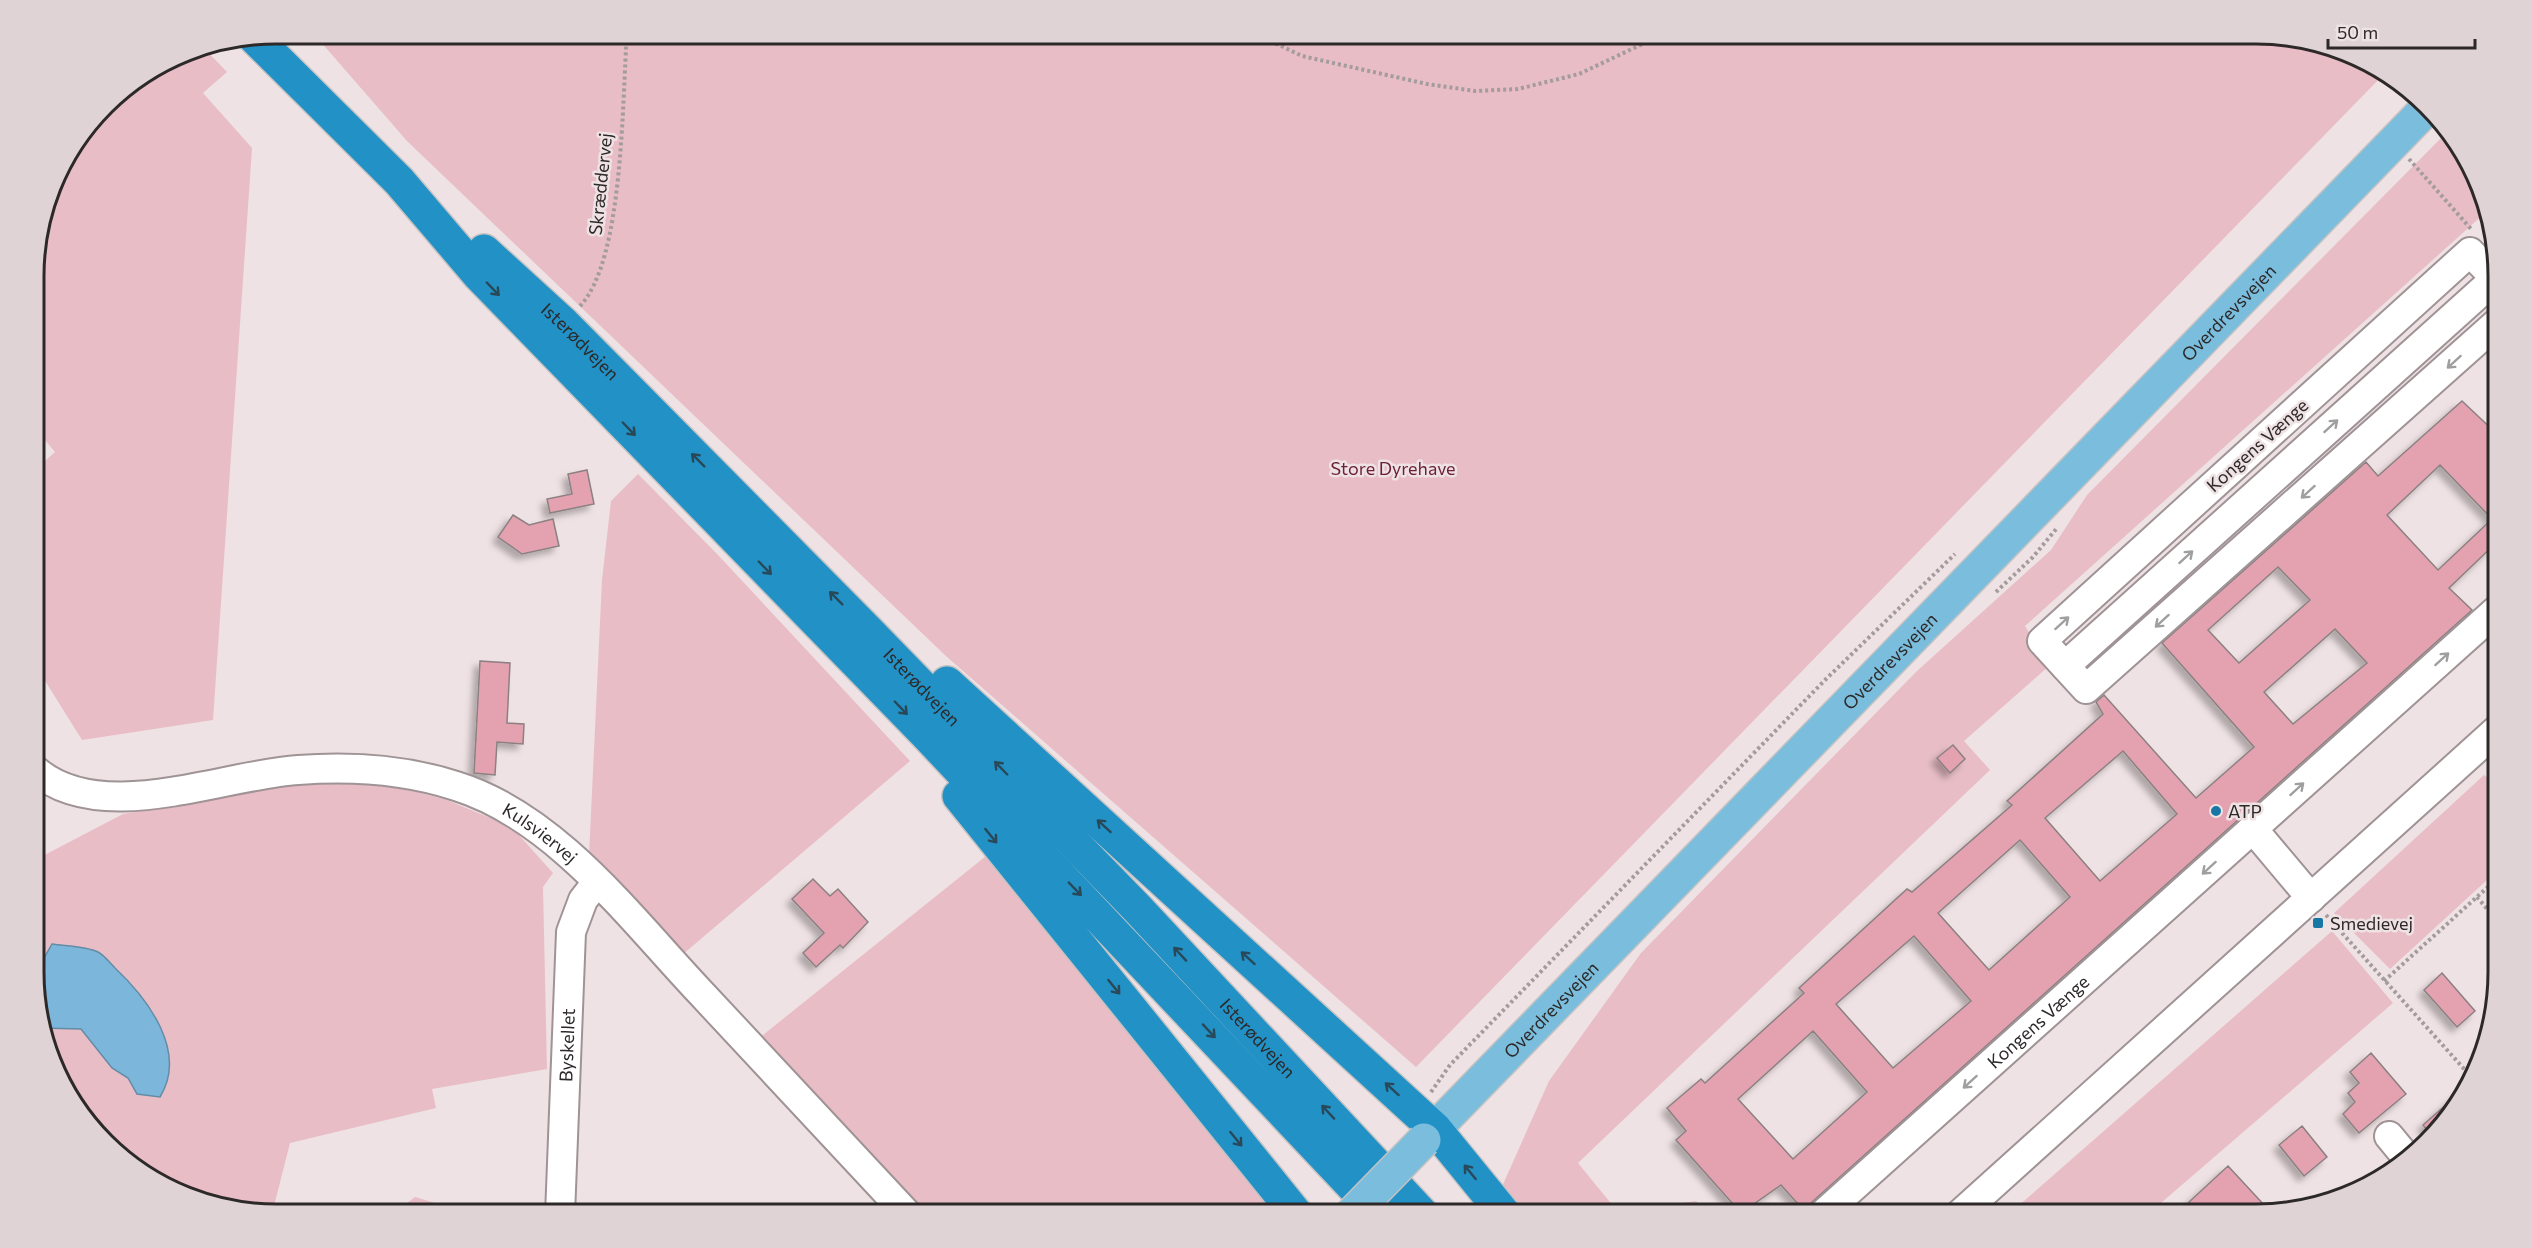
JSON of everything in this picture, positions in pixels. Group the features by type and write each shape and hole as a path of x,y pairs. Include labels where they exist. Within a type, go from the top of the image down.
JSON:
{"highway":[{"name":"Isterødvejen","path":"261,44 399,181 478,274 926,734 1370,1204"},
{"name":"Isterødvejen","path":"399,181 495,260 564,324 867,630 1137,908 1413,1204"},
{"path":"867,630 936,673 1430,1134 1495,1204"},
{"path":"926,734 953,789 1288,1204"}],"main road":[{"name":"Overdrevsvejen","path":"1362,1204 2422,114"}],"street":[{"name":"Kongens Vænge","path":"2488,271 2470,252 2042,640 2086,690 2488,339"},
{"name":"Kongens Vænge","path":"2065,666 2488,286"},
{"name":"Kongens Vænge","path":"1834,1204 2488,618"},
{"path":"1971,1204 2488,741"},
{"name":"Kulsviervej","path":"44,775 73,792 112,796 153,794 294,770 353,767 404,772 457,786 503,805 538,828 597,882 898,1204"},
{"path":"2253,828 2311,898"},
{"name":"Byskellet","path":"560,1204 571,932 583,900 597,882"},
{"path":"2389,1136 2402,1153"}],"path":[{"name":"Skræddervej","path":"564,324 588,298 602,268 614,212 626,44"},
{"path":"1277,44 1302,56 1427,84 1475,91 1518,89 1579,74 1643,44"},
{"path":"2394,142 2472,230 2470,252"},
{"path":"2384,981 2488,887"},
{"path":"2477,897 2488,910"},
{"path":"2335,925 2466,1072"}],"green space":[{"name":"Store Dyrehave","path":"323,44 2271,44 2316,51 2359,67 2379,79 1416,1067 947,657 407,141"},
{"path":"209,53 227,72 203,93 252,148 213,720 82,740 44,679 44,462 55,452 44,439 44,261 51,216 61,187 91,134 134,91 173,67"},
{"path":"2443,137 2465,173 2481,216 2025,626 2049,666 1964,741 1990,770 1578,1163 1611,1204 1511,1204 1500,1191 1549,1081 1641,953 1917,671 2051,550 2087,495"},
{"path":"638,474 718,555 910,761 682,955 589,856 602,580 611,501"},
{"path":"2484,775 2488,778 2488,879 2390,969 2334,913"},
{"path":"304,783 385,783 447,800 495,820 518,834 553,873 543,887 547,1069 432,1089 436,1108 290,1143 275,1204 245,1203 216,1197 173,1181 134,1157 91,1114 61,1061 51,1032 45,1003 44,855 123,814"},
{"path":"991,852 1269,1204 914,1204 758,1039"},
{"path":"2332,931 2393,1003 2160,1204 2021,1204"},
{"path":"415,1197 438,1204 406,1204"},
{"path":"1696,1201 1699,1204 1675,1204"}],"water":[{"path":"52,944 88,948 105,957 140,995 160,1027 167,1045 169,1062 167,1080 160,1097 137,1094 128,1078 112,1068 81,1029 50,1028 45,1003 44,958"}],"building":[{"name":"ATP","path":"2462,401 2488,426 2488,515 2440,465 2387,515 2438,570 2488,523 2488,551 2449,588 2472,610 1810,1204 1798,1204 1781,1185 1754,1204 1733,1204 1676,1140 1686,1131 1667,1108 1701,1079 1705,1083 1804,993 1799,988 1907,889 1912,892 2012,805 2007,801 2103,714 2096,702 2104,695 2196,798 2254,747 2162,643 2366,462 2378,476","holes":["2278,567 2310,600 2239,663 2208,630","2335,629 2367,663 2293,724 2264,692","2123,751 2177,814 2100,881 2045,818","2020,840 2070,897 1989,970 1938,913","1914,936 1971,1001 1893,1068 1836,1004","1813,1031 1867,1092 1793,1159 1738,1099"]},
{"path":"587,470 594,504 550,513 547,499 572,494 568,474"},
{"path":"513,515 529,525 553,519 559,546 522,554 498,537"},
{"path":"480,661 510,663 507,723 524,724 523,744 497,742 495,775 474,773"},
{"path":"1953,745 1965,759 1950,773 1937,758"},
{"path":"813,879 830,896 838,889 868,922 843,948 840,945 816,967 803,953 824,933 792,899"},
{"path":"2442,973 2475,1011 2457,1027 2424,990"},
{"path":"2371,1053 2406,1094 2359,1133 2343,1114 2355,1102 2348,1093 2359,1083 2350,1072"},
{"path":"2448,1103 2427,1129 2423,1125"},
{"path":"2302,1126 2327,1157 2304,1176 2279,1145"},
{"path":"2228,1166 2263,1204 2191,1204 2189,1202"}],"place":[{"name":"ATP","path":"2216,811"},
{"name":"Smedievej","path":"2318,923"}]}
